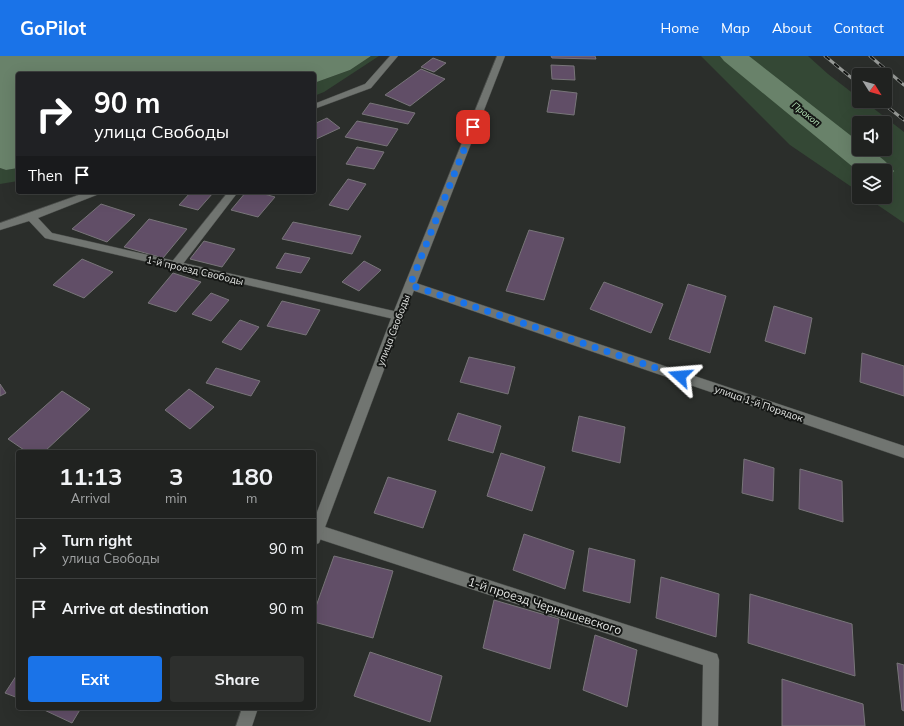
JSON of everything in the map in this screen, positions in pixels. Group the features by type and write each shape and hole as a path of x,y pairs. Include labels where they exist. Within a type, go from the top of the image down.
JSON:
{"street":[{"path":"316,106 368,86 394,56"},
{"name":"улица Свободы","path":"316,531 410,285 501,56"},
{"path":"0,227 91,194"},
{"path":"175,266 230,194"},
{"name":"1-й проезд Свободы","path":"31,217 49,236 398,316"},
{"name":"улица 1-й Порядок","path":"410,285 904,452"},
{"name":"1-й проезд Чернышевского","path":"316,534 711,660 710,726"},
{"path":"244,726 249,710"}],"shaded area":[{"path":"0,56 371,56 350,70 316,82 316,72 16,72 16,168 6,170 0,168"},
{"path":"371,56 379,56 324,92 316,95 316,82 350,70"},
{"path":"701,56 808,56 852,93 852,108 873,108 883,116 852,116 852,156 892,156 892,123 904,132 904,223 876,204 892,204 892,164 852,164 852,187 790,145"},
{"path":"0,168 6,170 16,168 16,181 0,184"}],"building":[{"path":"551,56 595,56 596,59 552,58"},
{"path":"433,58 446,63 434,72 421,67"},
{"path":"551,65 574,66 575,80 552,79"},
{"path":"421,69 445,79 410,106 385,95"},
{"path":"551,90 577,93 574,115 547,112"},
{"path":"370,103 415,113 408,124 362,114"},
{"path":"327,118 340,128 316,139 316,123"},
{"path":"357,121 398,129 387,146 345,137"},
{"path":"357,147 384,152 374,169 346,164"},
{"path":"348,179 366,184 348,210 329,205"},
{"path":"189,194 212,194 198,210 179,205"},
{"path":"244,194 264,194 275,197 258,217 231,210"},
{"path":"101,204 135,215 107,242 72,229"},
{"path":"149,219 187,229 163,258 124,247"},
{"path":"293,222 361,236 352,254 282,239"},
{"path":"529,230 564,238 544,300 506,291"},
{"path":"204,241 235,249 222,267 190,259"},
{"path":"285,253 310,258 301,273 276,268"},
{"path":"82,259 113,272 84,298 53,285"},
{"path":"364,261 381,270 359,291 342,282"},
{"path":"173,273 201,282 176,312 148,303"},
{"path":"604,282 663,304 651,333 590,309"},
{"path":"688,284 726,296 710,353 669,339"},
{"path":"211,293 229,300 211,321 192,314"},
{"path":"282,301 320,310 306,335 267,326"},
{"path":"774,306 812,318 805,354 765,341"},
{"path":"240,320 259,327 241,350 222,342"},
{"path":"862,353 904,366 904,396 860,382"},
{"path":"469,357 515,367 508,394 460,382"},
{"path":"216,368 260,381 251,396 206,383"},
{"path":"0,384 6,393 0,396"},
{"path":"189,389 214,407 190,429 165,410"},
{"path":"62,391 90,409 46,450 24,450 8,439"},
{"path":"458,413 501,426 493,453 448,440"},
{"path":"579,416 625,427 620,463 572,451"},
{"path":"501,453 545,467 532,511 487,496"},
{"path":"744,459 774,468 773,501 742,493"},
{"path":"800,469 842,481 843,522 799,509"},
{"path":"388,477 436,491 423,528 374,513"},
{"path":"524,534 574,551 565,589 513,570"},
{"path":"589,548 635,560 630,603 583,591"},
{"path":"334,556 393,571 373,638 316,623 316,606"},
{"path":"661,577 719,594 716,637 656,618"},
{"path":"750,594 852,624 855,676 748,643"},
{"path":"494,600 559,619 550,669 483,648"},
{"path":"595,635 637,650 627,707 583,690"},
{"path":"370,652 442,676 430,722 354,696"},
{"path":"897,663 904,665 904,711 902,710"},
{"path":"16,676 16,697 5,693"},
{"path":"782,679 863,704 865,726 782,726"},
{"path":"44,710 80,710 72,723"}],"waterway":[{"name":"Прокоп","path":"733,56 868,164"}],"railway":[{"path":"825,56 852,78"},
{"path":"870,56 904,85"},
{"path":"889,108 904,120"}],"route":[{"path":"473,127 410,285 680,376"}]}
